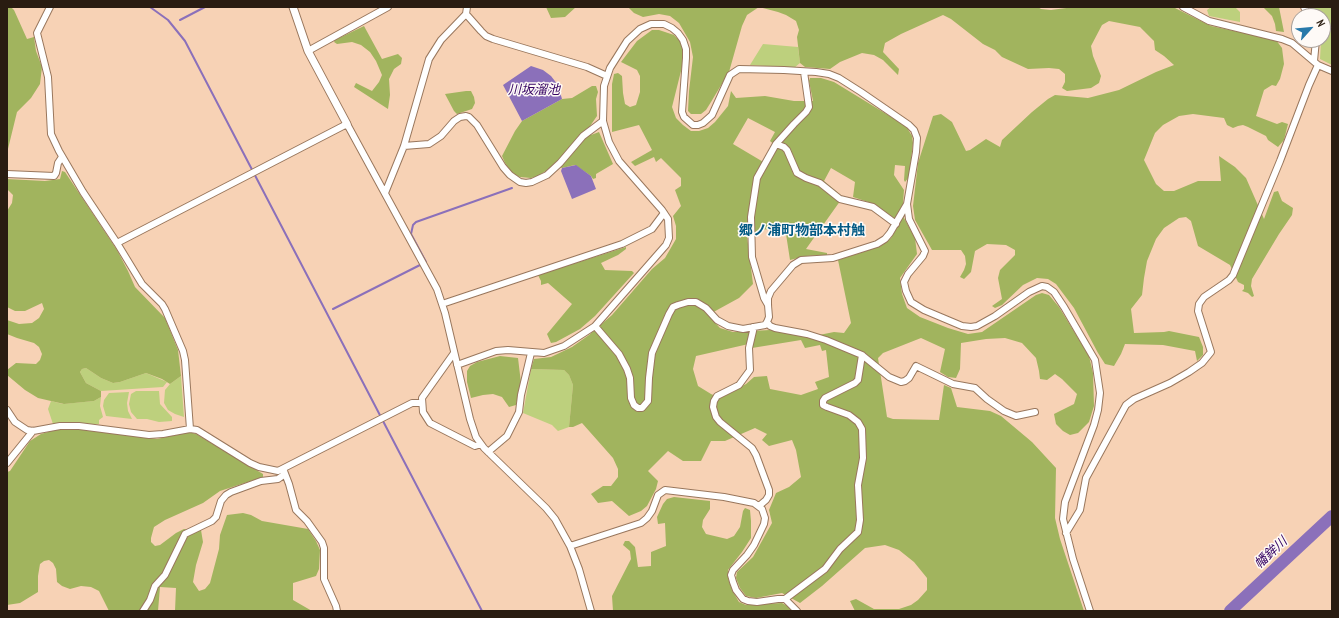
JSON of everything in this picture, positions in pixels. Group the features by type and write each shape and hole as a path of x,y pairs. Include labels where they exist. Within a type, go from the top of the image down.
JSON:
{"street":[{"path":"50,7 37,33 48,77 50,131 62,157 83,192 142,284 165,309 183,351 185,360 190,429"},
{"path":"293,7 308,51 437,289 470,419 476,437 488,452 546,508 555,519 570,546 579,569 591,611"},
{"path":"308,51 388,7"},
{"path":"1183,7 1209,21 1282,38 1292,43 1316,63 1332,71"},
{"path":"385,193 404,146 429,59 441,40 467,10 481,31 493,39 587,67 607,76"},
{"path":"457,365 496,351 508,350 544,353 564,346 595,326 666,245 669,238 668,219 619,161 609,142 603,121 603,97 610,68 627,41 640,29 651,24 664,24 678,33 683,40 686,49 682,112 684,117 693,124 698,125 703,123 712,116 730,75 739,69 816,72 829,74 839,78 903,120 914,130 917,138 907,204 909,219 925,251 920,261 908,274 904,282 911,302 924,310 962,326 971,327 977,326 991,318 1029,292 1042,286 1047,287 1054,292 1064,307 1095,360 1100,393 1098,410 1094,425 1065,502 1063,519 1073,559 1090,611"},
{"path":"1066,533 1080,510 1086,478 1126,405 1134,399 1170,383 1189,372 1202,363 1211,352 1198,311 1199,304 1204,297 1229,280 1233,275 1309,85 1316,63 1316,48"},
{"path":"768,305 764,298 752,257 751,217 757,178 776,144 809,107 804,72"},
{"path":"404,146 429,144 441,136 454,121 460,117 466,116 477,125 510,175 520,182 526,183 532,182 547,175 560,163 583,136 603,121"},
{"path":"117,243 347,124"},
{"path":"776,144 787,150 797,172 809,180 820,183 840,199 873,207 896,224"},
{"path":"7,174 54,176 58,163 62,157"},
{"path":"907,204 890,233 877,244 833,258 802,260 793,265 771,291 768,298 768,322 770,326 808,334 826,340 862,356 889,377 901,382 909,378 916,366 953,384 975,388 1004,411 1016,416 1035,412"},
{"path":"442,304 622,244 652,229 664,213"},
{"path":"595,326 619,354 628,369 631,398 634,405 638,408 642,408 648,401 652,353 673,307 688,302 696,302 706,308 717,320 728,326 743,329 768,322"},
{"path":"753,327 749,348 750,370 739,385 717,396 713,407 716,417 720,422 752,448 756,456 769,490 769,495 766,500 759,506"},
{"path":"454,353 422,398 423,412 430,423 475,446 481,444"},
{"path":"488,452 507,436 519,412 521,395 531,353"},
{"path":"570,546 641,523 648,518 658,495 665,490 754,503 762,509 764,513 764,524 754,545 733,570 731,575 733,582 736,590 743,599 748,602 785,599 825,569 840,549 858,532 860,520 858,485 863,458 862,429 858,422 849,415 823,405 823,401 825,398 858,380 862,356"},
{"path":"143,611 150,600 155,586 165,575 185,534 212,521 216,517 221,501 226,495 261,481 278,479 284,472 378,420 412,403 422,403"},
{"path":"7,410 15,422 27,430 33,431 60,426 78,426 149,435 190,429 197,430 250,463 270,470 284,472"},
{"path":"7,463 33,431"},
{"path":"284,472 296,510 310,525 322,542 324,548 324,579 337,611"},
{"path":"785,599 798,611"}],"green space":[{"path":"7,7 11,7 14,10 27,39 34,37 36,51 42,67 40,84 31,98 17,112 7,153"},
{"path":"546,7 576,7 565,17 551,18"},
{"path":"628,7 759,7 747,15 742,26 729,72 706,110 701,114 691,114 688,111 693,57 690,42 679,23 670,16 659,14 643,17 634,13"},
{"path":"759,7 1038,7 1041,9 1051,10 1074,7 1173,7 1211,26 1276,40 1282,48 1284,64 1280,79 1276,86 1272,85 1264,90 1256,116 1277,124 1282,122 1288,124 1284,140 1278,147 1268,140 1266,136 1243,125 1233,128 1227,125 1224,118 1193,114 1179,116 1163,125 1155,133 1144,160 1156,184 1164,191 1174,191 1198,181 1221,181 1219,156 1235,167 1246,178 1264,219 1274,192 1278,191 1282,201 1293,208 1292,215 1252,279 1251,286 1254,296 1252,297 1248,293 1242,291 1244,289 1244,285 1238,282 1230,265 1198,246 1191,221 1186,217 1179,218 1164,228 1156,239 1147,261 1142,295 1131,309 1134,333 1169,331 1199,337 1203,347 1203,355 1197,361 1195,351 1163,345 1125,344 1114,366 1105,364 1074,308 1056,284 1048,279 1037,278 1023,285 1002,305 995,308 992,306 1002,299 998,278 1000,270 1015,255 1015,250 1006,245 987,244 975,251 971,272 964,279 960,277 966,264 965,256 961,250 932,250 915,220 913,206 918,163 933,116 941,114 952,122 966,151 970,150 986,139 1000,147 1002,140 1032,112 1055,95 1088,98 1119,90 1174,65 1155,50 1154,41 1140,27 1109,21 1102,25 1091,46 1093,56 1101,76 1099,83 1091,88 1067,91 1062,88 1065,82 1065,74 1059,69 1028,69 1002,57 995,50 983,44 951,19 943,15 885,43 883,52 899,69 898,75 883,60 874,55 862,53 840,62 830,69 805,67 800,63 797,37 799,30 796,21 786,15"},
{"path":"1211,7 1235,7 1240,12 1240,22 1209,16 1207,10"},
{"path":"1263,7 1279,7 1284,32 1276,31 1272,16"},
{"path":"1332,7 1332,65 1320,59 1321,48 1331,48 1331,8 1310,8"},
{"path":"364,26 382,59 398,54 402,58 401,64 394,69 389,79 390,95 388,109 354,87 356,83 372,91 379,82 382,75 370,52 361,45 352,42 337,44 334,42 335,40"},
{"path":"652,30 659,30 674,35 680,41 683,49 682,67 672,107 676,118 691,131 699,131 708,128 715,122 728,106 731,91 736,98 765,96 794,101 813,101 809,81 810,78 821,78 834,82 906,126 912,136 913,143 909,177 905,182 905,166 895,165 894,175 904,190 904,218 915,238 917,254 900,278 902,294 907,308 920,317 968,334 982,332 1036,295 1042,293 1049,295 1059,307 1089,356 1093,373 1094,406 1089,422 1078,433 1070,435 1063,431 1056,424 1054,414 1074,404 1077,394 1055,374 1047,380 1040,379 1036,358 1022,343 1005,338 961,343 960,369 956,378 948,377 940,372 945,349 921,338 883,353 878,358 887,417 893,419 939,420 944,385 951,388 957,407 990,411 1001,416 1032,442 1056,468 1055,518 1060,539 1084,611 855,611 850,601 856,599 874,609 899,609 911,605 927,590 927,578 914,562 899,550 885,545 865,548 822,586 800,603 782,593 756,598 746,596 740,588 736,578 737,572 753,557 772,523 769,510 776,493 789,487 801,477 796,450 792,440 769,446 762,440 767,434 755,428 725,441 711,441 701,461 683,461 668,451 648,471 658,481 656,489 647,506 641,511 629,516 612,501 598,503 591,494 603,486 611,486 618,477 618,469 613,458 582,423 569,427 573,385 569,375 564,370 531,369 534,359 551,357 572,347 589,335 612,315 652,269 665,258 676,239 676,226 673,216 681,206 675,190 681,186 681,178 661,158 656,162 654,157 635,166 631,162 652,150 639,125 612,132 612,84 614,74 618,73 622,76 625,104 630,107 636,105 640,92 640,76 637,70 621,62 637,41","holes":["748,118 775,132 770,141 777,147 765,163 733,144","831,168 855,182 853,197 874,204 891,216 899,224 891,238 881,246 838,260 851,323 844,333 834,332 809,337 770,330 733,332 720,328 708,315 739,298 753,284 747,236 759,230 783,228 786,234 790,260 806,256 827,255 827,253 806,249 843,197 824,181","801,340 805,348 820,345 822,351 826,350 829,377 815,382 818,389 801,395 770,389 767,376 754,377 746,384 720,398 698,386 693,369 696,356 753,343 752,348"]},
{"path":"763,44 798,47 800,63 794,68 750,65"},
{"path":"592,86 596,86 598,92 596,99 597,116 588,129 591,135 599,132 613,164 596,174 596,178 593,179 575,165 562,168 555,165 538,176 531,178 520,177 513,174 502,156 522,121 562,99 572,98"},
{"path":"471,91 475,103 472,109 457,114 445,94"},
{"path":"62,171 65,172 117,250 135,287 165,318 178,350 181,376 170,384 162,379 146,373 113,383 101,378 86,368 82,369 80,372 86,383 101,391 101,397 94,401 64,404 38,398 25,390 7,375 7,370 16,363 36,364 40,360 42,354 39,347 34,343 7,334 7,320 19,324 32,323 39,318 44,309 42,303 25,311 15,311 7,307 7,211 12,203 13,195 7,189 7,179 45,181 60,179"},
{"path":"626,247 626,249 618,255 601,263 605,270 632,271 634,273 595,316 580,329 556,342 551,343 547,334 572,304 548,283 541,285 538,275"},
{"path":"500,356 518,358 521,383 516,405 509,407 502,397 493,394 471,398 467,382 467,371 470,366 477,362"},
{"path":"86,368 101,378 113,383 146,373 167,382 163,387 101,391 86,383 80,372 82,369"},
{"path":"531,369 564,370 569,375 573,385 569,427 558,431 552,425 523,413"},
{"path":"181,376 184,417 168,410 164,403 165,390 170,384"},
{"path":"136,391 159,391 160,404 172,417 172,421 159,422 147,419 137,419 131,412 129,404 131,394"},
{"path":"129,392 127,403 128,411 132,419 106,416 103,406 104,400 109,393"},
{"path":"101,397 100,406 103,417 99,420 99,424 53,424 48,409 51,401 63,404 94,401"},
{"path":"80,428 157,439 189,432 196,434 263,474 263,477 220,491 203,503 165,520 154,527 151,542 155,546 160,545 184,529 197,531 201,530 203,542 196,565 193,582 199,591 205,589 210,583 219,549 220,535 227,515 243,513 251,515 262,521 308,529 320,550 319,569 316,576 293,583 293,600 312,611 175,611 176,588 160,587 158,611 109,611 99,591 91,587 81,586 70,589 57,582 56,569 53,563 49,560 40,564 38,592 20,603 7,605 7,472 10,471 30,441 41,434 55,430"},
{"path":"674,497 710,501 710,509 703,520 702,527 706,534 727,539 734,536 740,527 745,508 750,510 751,538 728,570 728,578 732,590 739,602 746,605 782,603 789,607 792,611 613,611 612,596 631,559 630,551 623,545 625,541 629,541 635,547 638,567 651,566 651,552 666,546 665,523 658,524 657,517 667,499"}],"water":[{"name":"川坂溜池","path":"531,66 543,70 551,76 558,85 562,99 522,121 503,85"},
{"path":"576,165 591,176 596,189 572,199 561,171 562,168"}],"waterway":[{"path":"150,7 168,20 185,41 482,611"},
{"path":"180,20 205,7"},
{"path":"426,262 411,234 413,225 416,222 512,188"},
{"path":"333,309 420,265"},
{"name":"幡鉾川","path":"1230,611 1332,516"}],"district":[{"name":"郷ノ浦町物部本村触","path":"802,231"}]}
